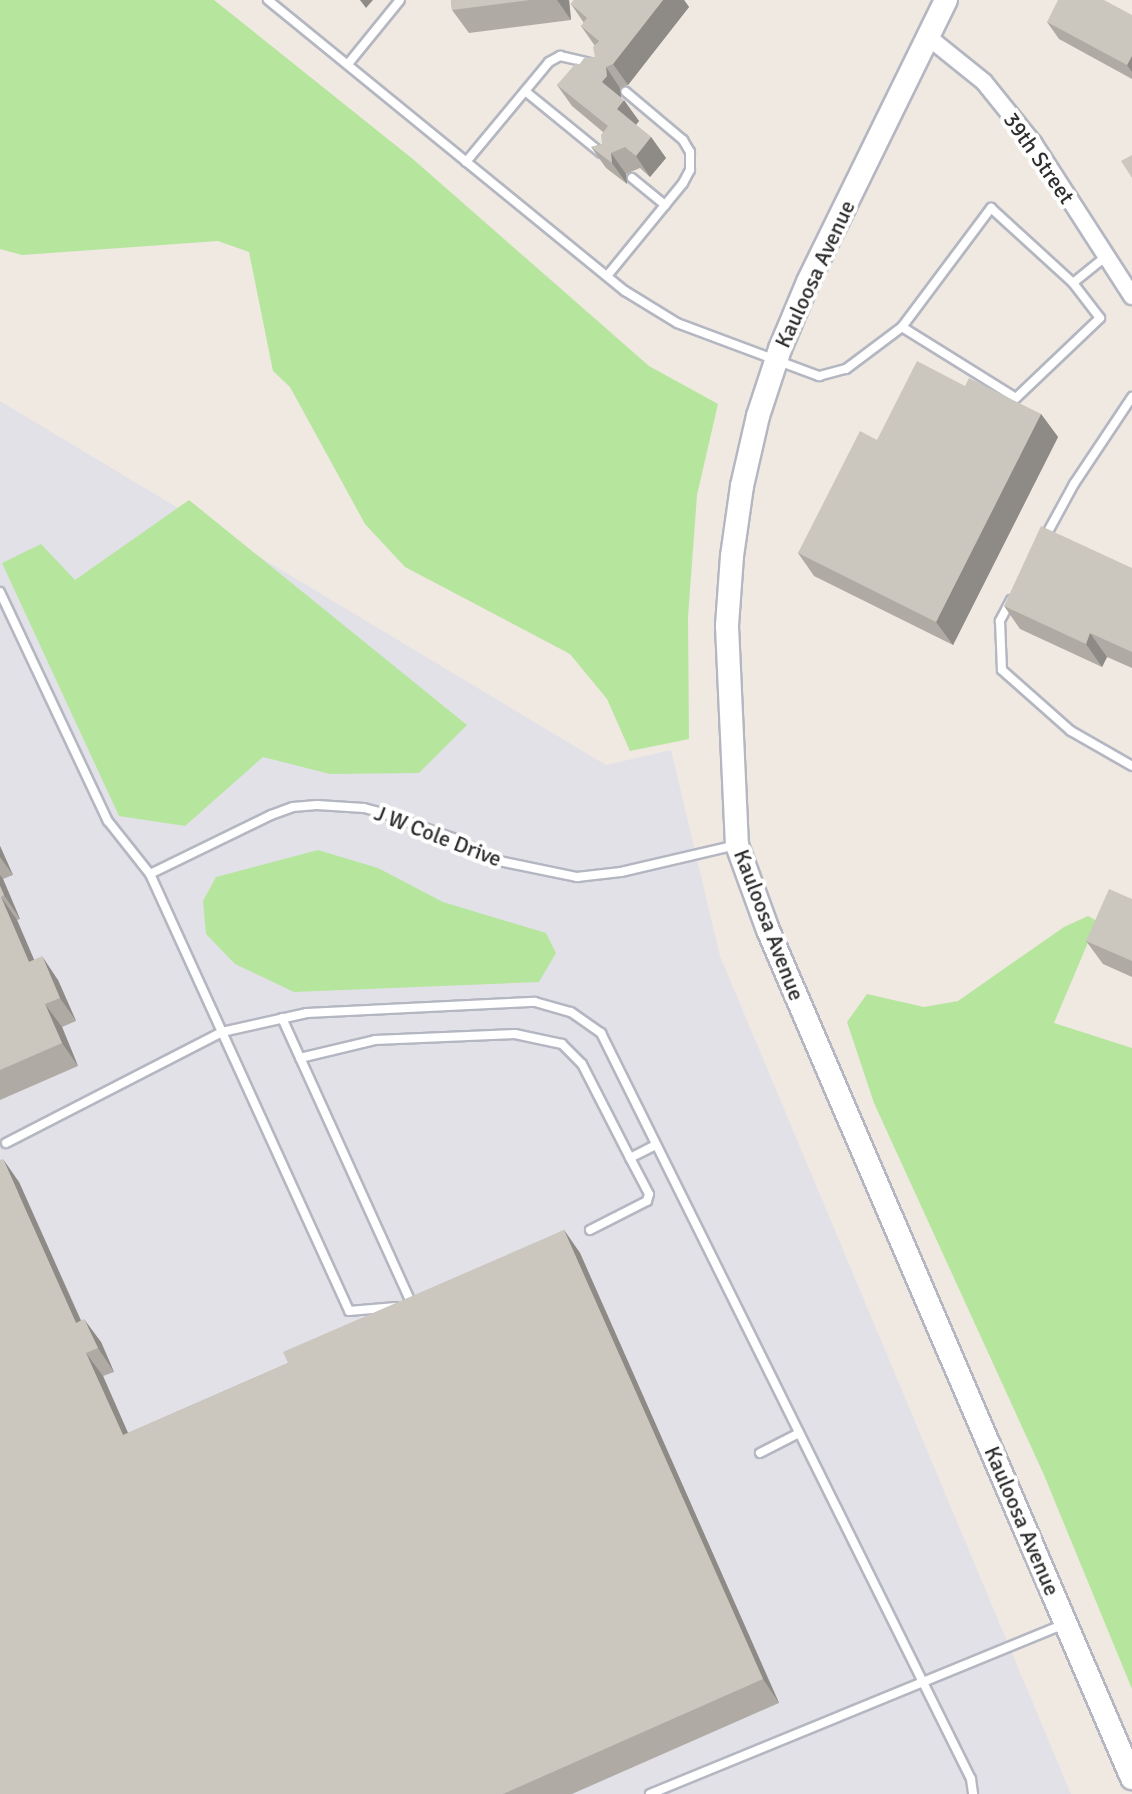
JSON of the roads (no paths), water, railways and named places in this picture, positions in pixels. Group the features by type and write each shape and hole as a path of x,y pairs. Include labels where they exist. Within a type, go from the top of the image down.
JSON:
{"street":[{"name":"Kauloosa Avenue","path":"946,0 808,282 758,416 742,486 732,556 728,697 737,845 768,930 1132,1778"},
{"name":"39th Street","path":"927,36 984,82 1024,132 1104,258 1132,296"}],"lane":[{"path":"268,0 607,276 677,323 776,361 819,376 846,369 902,327 991,208 1073,283 1100,318 1016,398 902,327"},
{"path":"348,64 400,0"},
{"path":"466,162 549,62 560,56 578,57 597,68"},
{"path":"525,91 611,161"},
{"path":"607,276 690,170 690,152 683,140 626,92"},
{"path":"632,178 665,205"},
{"path":"1073,283 1104,258"},
{"path":"1037,552 1074,484 1132,397"},
{"path":"0,592 108,821 150,874 349,1311 412,1305 282,1018"},
{"path":"1015,593 1000,621 1002,670 1071,731 1132,766"},
{"name":"J W Cole Drive","path":"150,874 271,815 293,807 317,805 364,808 386,814 453,838 499,861 577,877 621,872 737,845"},
{"path":"6,1143 222,1032 282,1018 307,1013 535,1002 571,1012 601,1033 971,1779 973,1794"},
{"path":"300,1058 375,1040 515,1034 562,1044 582,1064 649,1194 647,1201 590,1230"},
{"path":"630,1158 656,1145"},
{"path":"760,1453 799,1433"},
{"path":"650,1794 1066,1624"}]}
